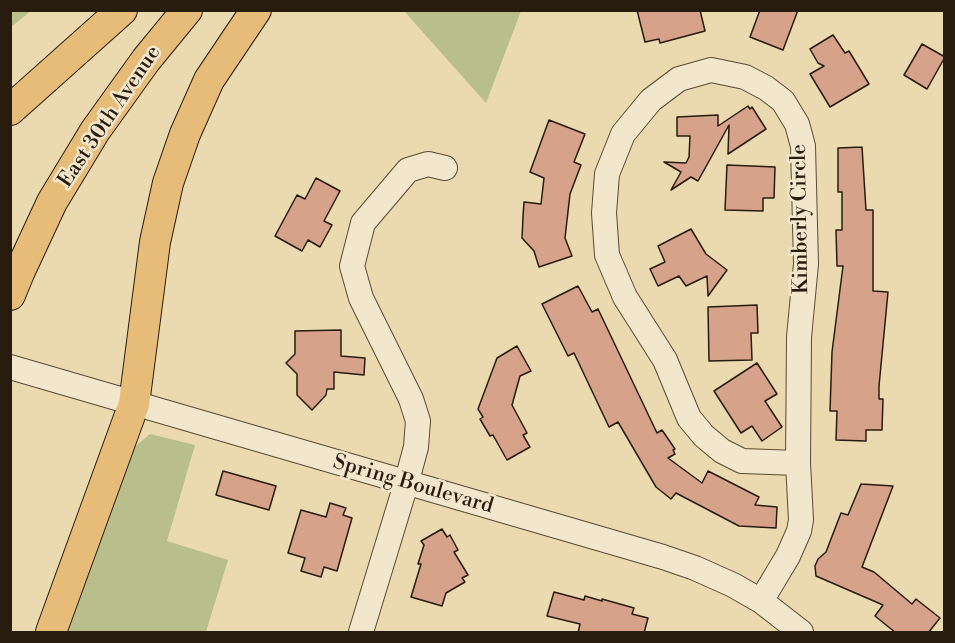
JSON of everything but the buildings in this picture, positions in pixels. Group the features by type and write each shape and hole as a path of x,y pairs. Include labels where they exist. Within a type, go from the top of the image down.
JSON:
{"main road":[{"path":"10,110 122,10"},
{"name":"East 30th Avenue","path":"10,295 52,202 95,131 146,60 187,10"},
{"path":"51,633 134,404 155,242 168,183 185,134 209,80 256,10"}],"street":[{"name":"Kimberly Circle","path":"761,601 788,556 799,531 801,520 798,464 799,337 806,264 803,146 797,124 783,101 766,88 745,77 711,70 679,79 651,100 623,134 607,174 604,213 607,255 625,297 665,360 689,418 704,436 723,451 742,461 798,464"},
{"path":"362,633 416,447 418,421 411,399 360,298 352,266 363,223 408,170 428,164 445,168"},
{"name":"Spring Boulevard","path":"10,367 663,557 724,581 761,601 801,633"}],"green space":[{"path":"11,10 31,10 31,11 11,27"},
{"path":"404,11 521,11 486,103"},
{"path":"150,434 195,445 167,541 228,560 206,632 66,632 131,450"}]}
